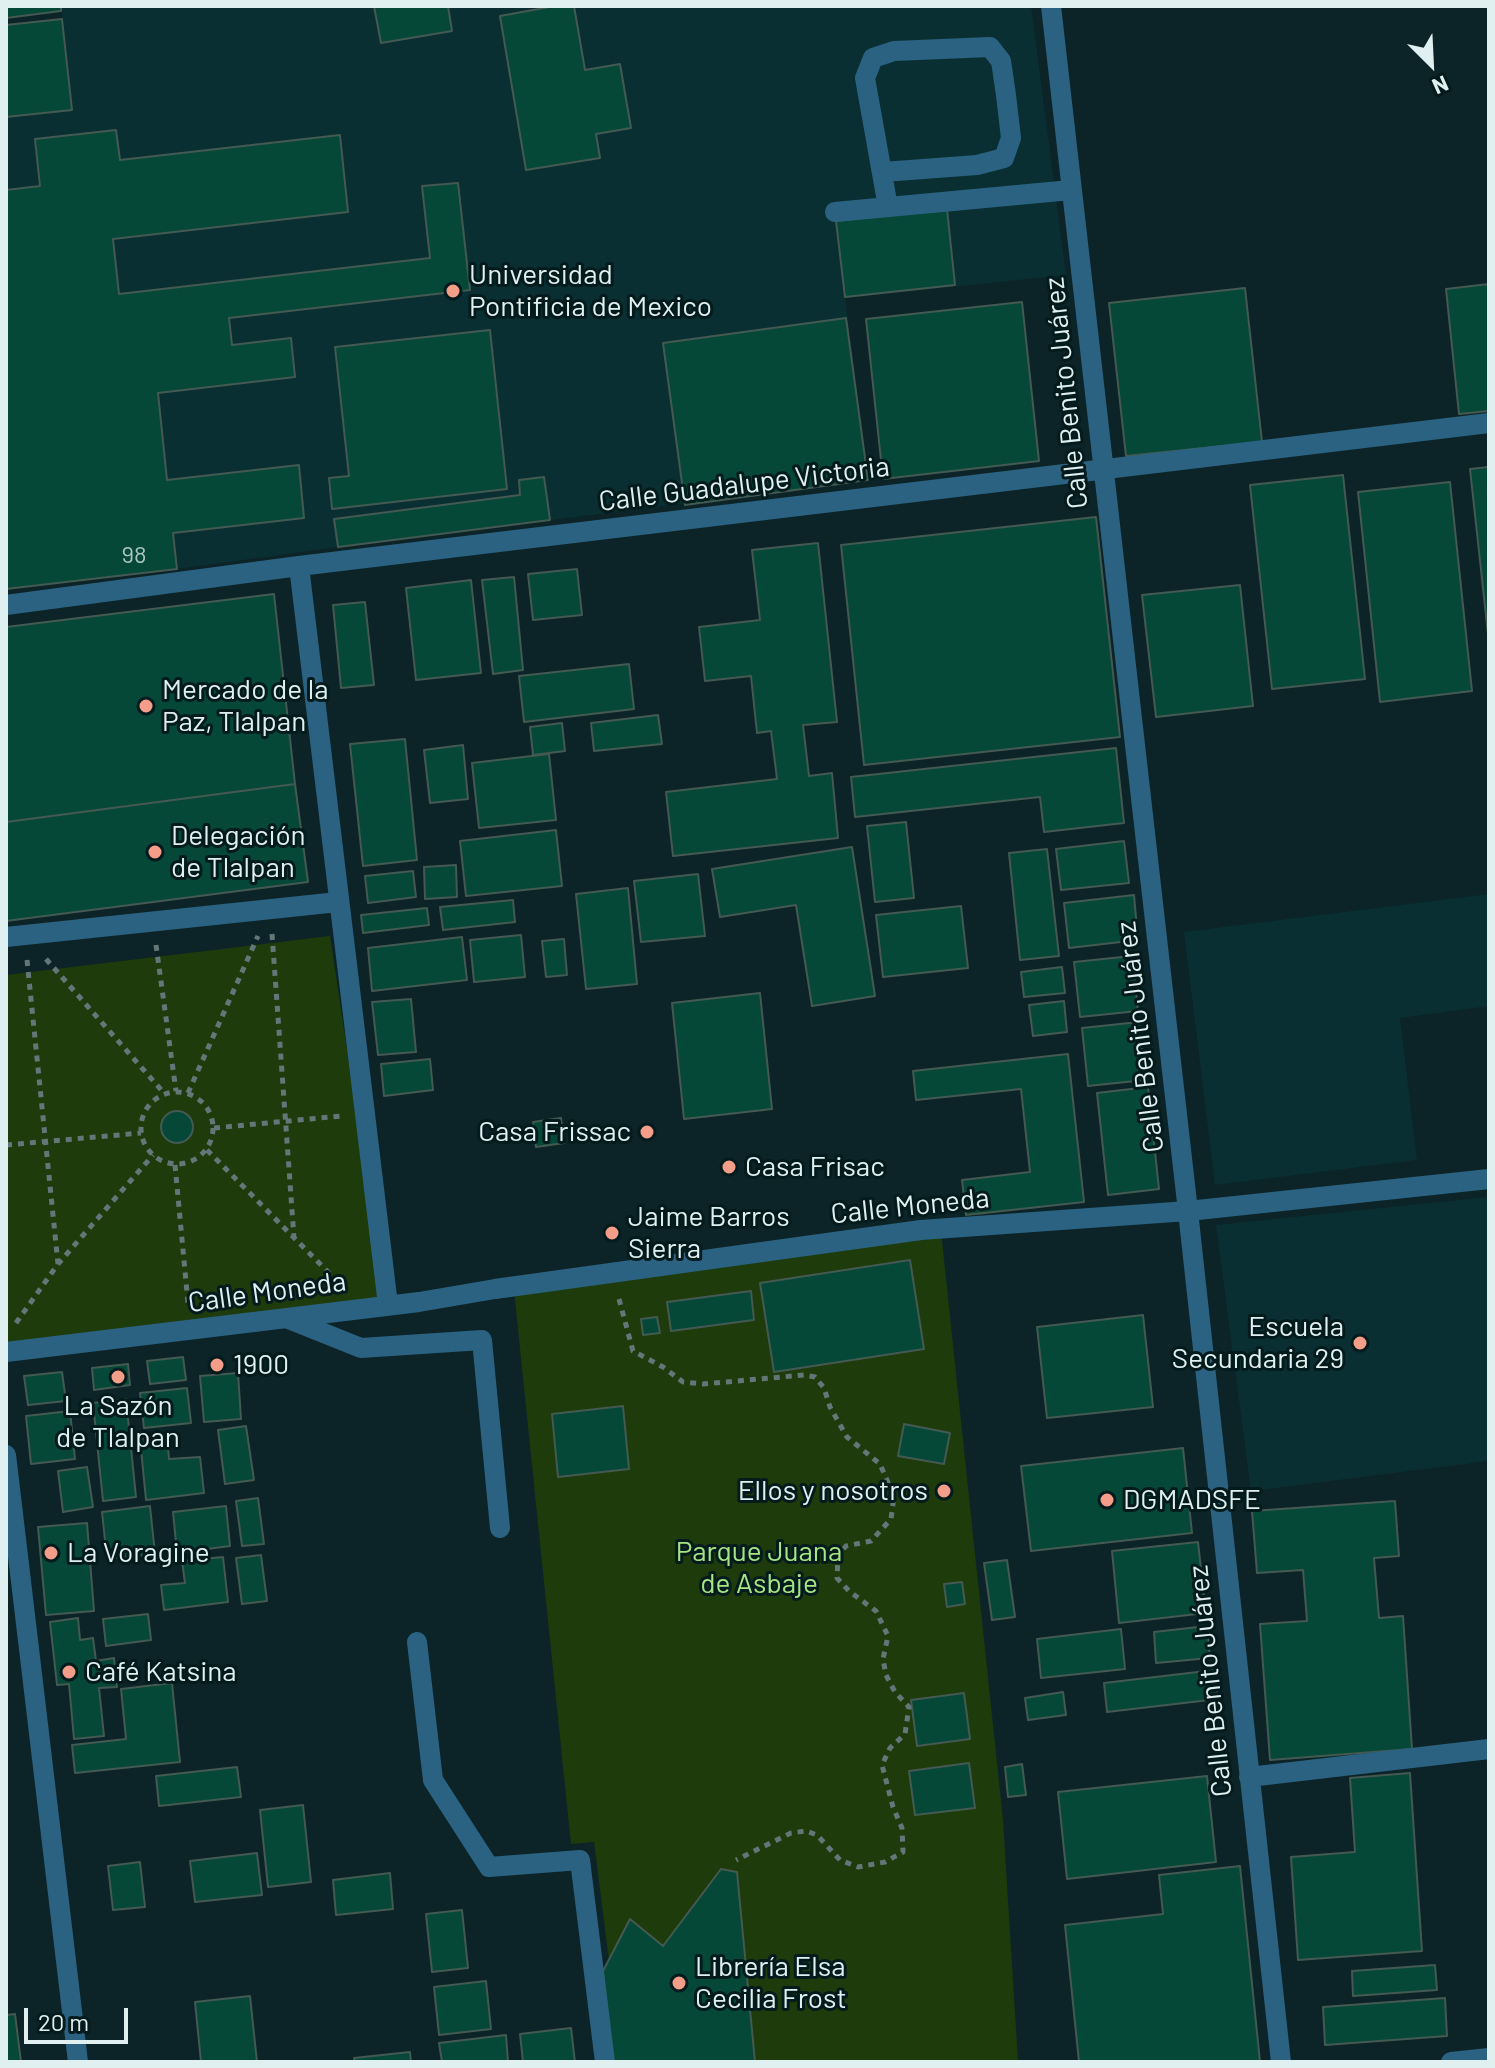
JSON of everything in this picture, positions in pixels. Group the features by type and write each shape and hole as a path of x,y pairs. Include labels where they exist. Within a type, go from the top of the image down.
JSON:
{"street":[{"name":"Calle Benito Juárez","path":"1051,6 1281,2062"},
{"path":"883,172 977,165 1004,158 1011,138 1006,95 1001,61 990,47 894,51 873,58 865,78 888,207"},
{"path":"835,212 1071,190"},
{"name":"Calle Guadalupe Victoria","path":"6,605 299,566 1489,423"},
{"path":"299,566 388,1305"},
{"path":"15,936 338,902"},
{"name":"Calle Moneda","path":"6,1352 388,1305 921,1230 1188,1211 1489,1179"},
{"path":"283,1317 361,1348 482,1340 500,1528"},
{"path":"6,1455 78,2062"},
{"path":"417,1642 433,1780 489,1867 580,1860 605,2062"},
{"path":"1249,1777 1489,1749"},
{"path":"1451,2062 1489,2058"}],"path":[{"path":"188,1093 270,909"},
{"path":"270,909 294,1238"},
{"path":"152,921 176,1091"},
{"path":"15,936 164,1093"},
{"path":"15,936 45,1142 58,1264"},
{"path":"164,1093 188,1093 207,1106 214,1128 207,1150 198,1158 175,1165 153,1155 141,1133 146,1110 153,1100 164,1093"},
{"path":"214,1128 364,1113"},
{"path":"6,1145 141,1133"},
{"path":"207,1150 364,1307"},
{"path":"15,1324 58,1264 153,1155"},
{"path":"175,1165 191,1331"},
{"path":"612,1274 633,1351 683,1382 703,1384 804,1375 815,1377 824,1388 830,1407 847,1437 880,1464 894,1496 891,1519 871,1541 846,1546 838,1556 837,1578 876,1611 888,1636 883,1659 886,1675 895,1692 909,1707 905,1734 890,1748 882,1765 902,1828 903,1852 885,1862 858,1867 840,1860 817,1835 806,1831 791,1833 736,1860"}],"shaded area":[{"name":"Universidad Pontificia de Mexico","path":"61,6 1031,6 1066,275 845,298 868,480 6,589 6,117 72,109"},
{"path":"1489,894 1489,1006 1400,1018 1417,1160 1215,1185 1184,932"},
{"name":"Escuela Secundaria 29","path":"1489,1197 1489,1461 1251,1491 1216,1225"}],"green space":[{"path":"330,936 385,1303 6,1343 6,975"},
{"name":"Parque Juana de Asbaje","path":"941,1231 1003,1820 1018,2062 755,2062 737,1872 721,1870 663,1946 631,1920 609,1960 594,1842 571,1844 514,1290"}],"building":[{"path":"6,6 61,6 61,11 6,18"},
{"path":"374,6 448,6 452,31 381,43"},
{"path":"555,6 574,6 585,70 620,64 631,128 596,134 600,158 526,170 500,16"},
{"path":"62,19 72,110 6,117 6,25"},
{"path":"116,130 120,160 340,135 348,212 113,239 119,294 430,258 422,186 458,183 470,290 229,318 232,345 291,338 295,377 158,393 167,480 299,465 304,518 173,533 177,569 6,589 6,190 40,186 35,139"},
{"path":"947,209 955,285 845,297 836,221"},
{"path":"1489,284 1489,411 1459,414 1446,289"},
{"path":"1245,288 1262,442 1126,456 1109,303"},
{"path":"1022,302 1039,461 883,479 866,319"},
{"path":"846,318 868,480 685,505 663,343"},
{"path":"490,330 507,489 332,509 329,478 349,476 335,347"},
{"path":"1489,467 1489,643 1470,469"},
{"path":"1343,475 1365,679 1272,689 1250,485"},
{"path":"544,477 550,520 338,547 334,519 520,495 519,480"},
{"path":"1450,482 1472,691 1380,702 1358,492"},
{"path":"1096,517 1120,737 864,765 841,545"},
{"path":"818,543 837,722 803,725 809,776 832,773 838,838 673,856 666,792 777,779 771,731 757,733 751,676 705,681 699,627 760,620 752,550"},
{"path":"577,569 582,615 533,620 528,574"},
{"path":"514,577 523,670 493,674 482,580"},
{"path":"471,580 481,673 416,680 406,588"},
{"path":"1240,585 1253,706 1156,717 1142,595"},
{"name":"Mercado de la Paz, Tlalpan","path":"274,594 295,784 6,822 6,627"},
{"path":"365,602 374,685 341,688 333,605"},
{"path":"629,664 634,709 524,722 519,676"},
{"path":"658,715 662,744 594,751 591,723"},
{"path":"562,723 565,751 533,755 530,727"},
{"path":"405,739 417,860 363,866 350,744"},
{"path":"463,745 468,799 430,803 424,750"},
{"path":"1116,748 1124,823 1044,832 1040,797 855,817 851,777"},
{"path":"549,754 556,820 479,828 472,763"},
{"name":"Delegación de Tlalpan","path":"295,784 308,882 6,921 6,822"},
{"path":"906,822 914,898 875,902 867,826"},
{"path":"556,830 562,886 466,896 460,841"},
{"path":"1124,841 1129,883 1061,890 1056,849"},
{"path":"852,847 875,996 812,1006 796,905 720,917 712,869"},
{"path":"1047,849 1059,956 1020,960 1009,853"},
{"path":"456,865 457,897 425,899 424,867"},
{"path":"413,871 416,897 368,903 365,876"},
{"path":"698,874 705,936 641,942 634,881"},
{"path":"628,888 637,984 586,989 576,894"},
{"path":"1134,895 1138,940 1069,948 1064,903"},
{"path":"513,900 515,922 443,930 440,907"},
{"path":"961,906 968,968 883,977 876,915"},
{"path":"427,908 429,925 363,933 361,915"},
{"path":"521,935 525,977 474,982 470,940"},
{"path":"462,937 467,980 372,991 368,948"},
{"path":"564,939 567,975 546,977 542,941"},
{"path":"1132,956 1138,1011 1080,1017 1074,962"},
{"path":"1062,967 1065,993 1024,997 1021,972"},
{"path":"760,993 772,1109 684,1119 672,1003"},
{"path":"411,999 416,1052 378,1055 372,1002"},
{"path":"1064,1001 1067,1032 1033,1036 1029,1005"},
{"path":"1139,1022 1145,1080 1088,1086 1082,1028"},
{"path":"1068,1054 1084,1202 966,1215 962,1180 1030,1172 1021,1089 916,1100 913,1071"},
{"path":"430,1059 433,1090 384,1096 381,1064"},
{"path":"1148,1087 1159,1189 1108,1195 1097,1093"},
{"path":"177,1111 188,1116 193,1127 188,1138 177,1143 166,1138 161,1127 166,1116"},
{"path":"561,1118 564,1143 536,1147 533,1122"},
{"path":"910,1260 924,1349 774,1372 760,1283"},
{"path":"751,1291 754,1320 671,1331 667,1302"},
{"path":"1143,1315 1153,1407 1047,1418 1037,1327"},
{"path":"657,1317 660,1333 643,1335 641,1319"},
{"path":"183,1357 186,1380 150,1384 147,1361"},
{"path":"128,1364 130,1385 94,1390 92,1368"},
{"path":"62,1372 66,1401 28,1405 24,1376"},
{"path":"238,1373 241,1419 204,1422 200,1376"},
{"path":"187,1388 191,1423 144,1428 140,1393"},
{"path":"126,1399 136,1497 103,1501 93,1403"},
{"path":"623,1406 629,1469 558,1477 552,1414"},
{"path":"70,1411 75,1459 31,1464 26,1416"},
{"path":"904,1424 950,1433 944,1464 898,1456"},
{"path":"246,1426 254,1480 225,1484 218,1430"},
{"path":"167,1436 169,1459 200,1457 204,1493 146,1500 140,1439"},
{"name":"DGMADSFE","path":"1183,1448 1192,1533 1031,1551 1021,1466"},
{"path":"87,1467 93,1507 63,1512 58,1471"},
{"path":"258,1498 264,1544 242,1546 236,1501"},
{"path":"1395,1501 1399,1556 1374,1558 1379,1618 1403,1616 1412,1749 1270,1760 1260,1624 1307,1621 1303,1570 1257,1573 1252,1511"},
{"path":"150,1506 155,1554 107,1559 102,1512"},
{"path":"226,1506 230,1546 177,1553 173,1512"},
{"path":"87,1523 94,1611 46,1615 38,1527"},
{"path":"1198,1542 1206,1613 1119,1623 1112,1551"},
{"path":"261,1555 267,1601 242,1604 236,1558"},
{"path":"223,1557 228,1602 164,1610 161,1585 185,1583 182,1561"},
{"path":"1007,1560 1015,1617 992,1620 984,1563"},
{"path":"962,1582 965,1604 947,1607 944,1584"},
{"path":"148,1614 151,1640 106,1646 103,1619"},
{"path":"78,1618 80,1640 93,1638 96,1661 114,1658 117,1687 99,1688 104,1736 74,1739 69,1684 57,1685 50,1622"},
{"path":"1207,1626 1210,1658 1156,1663 1154,1632"},
{"path":"1121,1629 1125,1669 1041,1678 1037,1639"},
{"path":"1215,1670 1218,1699 1107,1712 1104,1683"},
{"path":"172,1683 180,1762 75,1773 72,1745 126,1739 121,1689"},
{"path":"1063,1692 1066,1715 1028,1720 1025,1698"},
{"path":"964,1693 970,1739 917,1746 911,1700"},
{"path":"969,1763 975,1808 915,1815 909,1771"},
{"path":"1022,1764 1026,1795 1008,1797 1005,1767"},
{"path":"237,1767 241,1797 159,1806 156,1776"},
{"path":"1410,1773 1422,1951 1298,1960 1291,1857 1355,1852 1350,1778"},
{"path":"1207,1776 1216,1862 1067,1879 1058,1792"},
{"path":"303,1805 311,1882 268,1887 260,1810"},
{"path":"257,1853 262,1895 195,1902 190,1861"},
{"path":"140,1862 145,1907 113,1910 108,1866"},
{"path":"1240,1866 1260,2062 1079,2062 1065,1925 1163,1914 1159,1875"},
{"path":"721,1869 737,1872 755,2062 613,2062 603,1971 630,1919 663,1946"},
{"path":"390,1873 393,1909 336,1915 333,1880"},
{"path":"462,1910 468,1968 432,1972 426,1914"},
{"path":"1435,1965 1437,1990 1353,1996 1352,1971"},
{"path":"486,1981 491,2029 439,2035 434,1987"},
{"path":"250,1996 257,2062 201,2062 195,2002"},
{"path":"1445,1998 1447,2036 1325,2045 1323,2007"},
{"path":"15,2014 21,2062 6,2062 6,2015"},
{"path":"571,2028 575,2062 523,2062 520,2034"},
{"path":"506,2035 508,2062 442,2062 439,2043"},
{"path":"410,2052 411,2062 355,2062 354,2058"}],"place":[{"name":"Universidad Pontificia de Mexico","path":"453,291"},
{"name":"Mercado de la Paz, Tlalpan","path":"146,706"},
{"name":"Delegación de Tlalpan","path":"155,852"},
{"name":"Casa Frissac","path":"647,1132"},
{"name":"Casa Frisac","path":"729,1167"},
{"name":"Jaime Barros Sierra","path":"612,1233"},
{"name":"Escuela Secundaria 29","path":"1360,1343"},
{"name":"1900","path":"217,1365"},
{"name":"La Sazón de Tlalpan","path":"118,1377"},
{"name":"Ellos y nosotros","path":"944,1491"},
{"name":"DGMADSFE","path":"1107,1500"},
{"name":"La Voragine","path":"51,1553"},
{"name":"Café Katsina","path":"69,1672"},
{"name":"Librería Elsa Cecilia Frost","path":"679,1983"}]}
